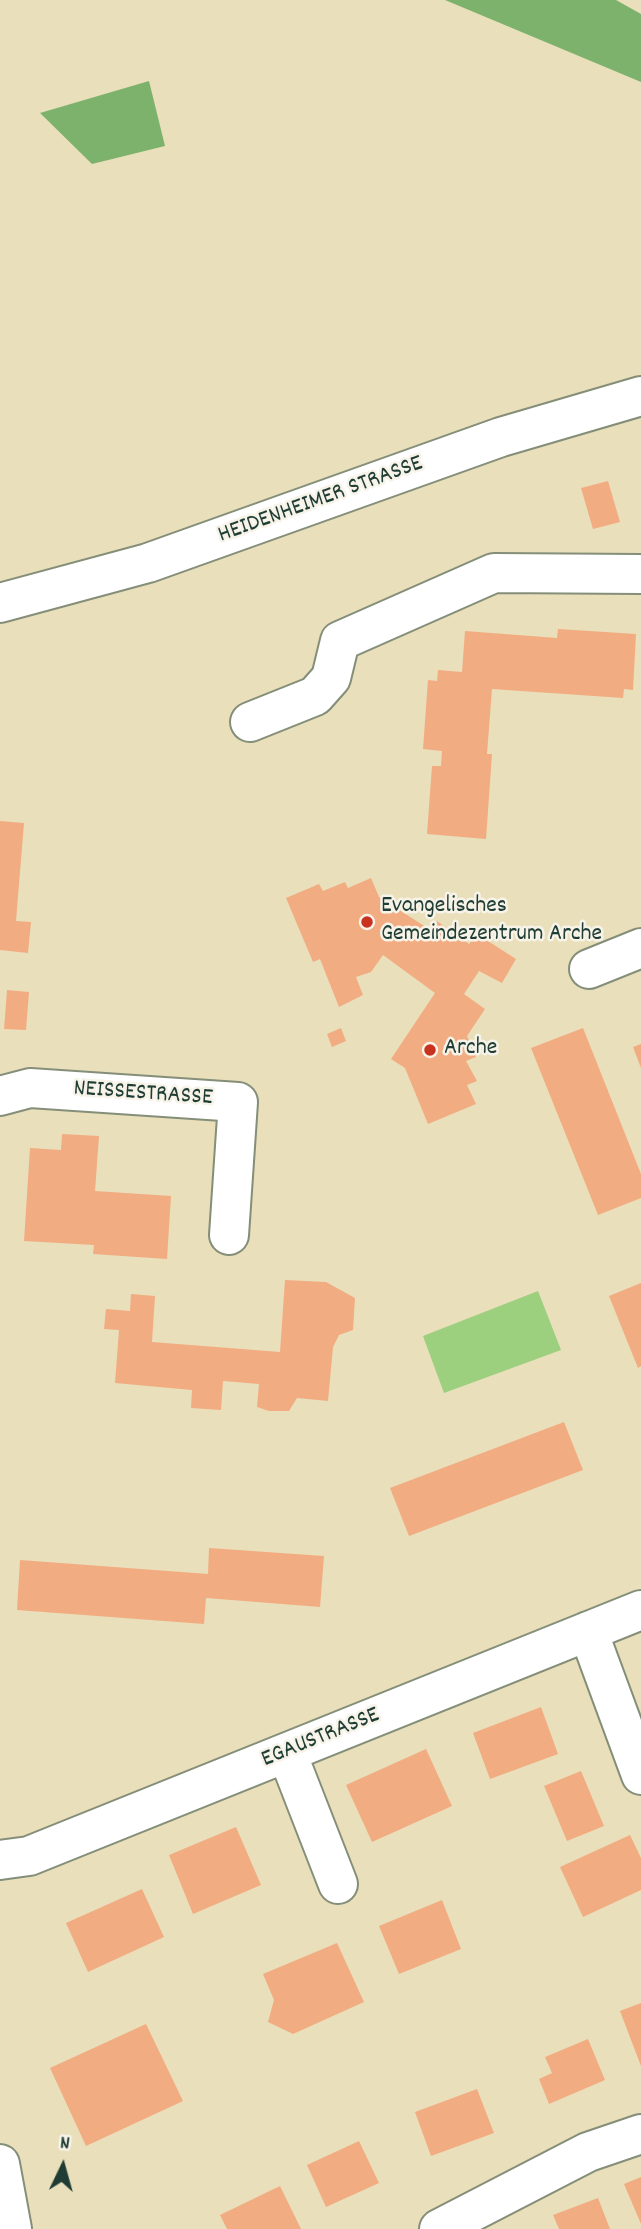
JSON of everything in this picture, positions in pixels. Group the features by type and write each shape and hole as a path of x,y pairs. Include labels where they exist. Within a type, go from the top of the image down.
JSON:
{"street":[{"name":"HEIDENHEIMER STRASSE","path":"0,603 148,563 500,437 641,396"},
{"path":"250,722 315,696 331,678 340,641 494,573 641,573"},
{"path":"589,969 641,948"},
{"name":"NEISSESTRASSE","path":"15,1092 238,1102 229,1234"},
{"name":"EGAUSTRASSE","path":"0,1860 29,1856 641,1610"},
{"path":"588,1631 641,1775"},
{"path":"287,1753 338,1884"},
{"path":"439,2229 589,2152 641,2134"},
{"path":"0,2164 6,2221"}],"green space":[{"path":"445,0 616,0 641,14 641,82"},
{"path":"149,81 165,146 92,164 40,113"},
{"path":"538,1291 561,1350 444,1393 423,1336"}],"building":[{"path":"608,481 620,522 593,529 581,488"},
{"path":"558,629 636,634 633,690 624,689 623,698 492,689 487,754 492,754 486,839 427,834 432,766 441,766 442,751 423,749 428,680 437,681 438,670 462,672 465,631 557,638"},
{"path":"0,821 24,823 16,921 31,922 28,953 0,950"},
{"path":"371,878 379,897 432,931 437,921 469,944 477,934 516,959 502,983 479,971 464,994 485,1009 467,1036 476,1057 466,1061 477,1081 467,1085 476,1104 428,1124 405,1068 391,1059 435,993 383,955 371,972 356,977 363,995 339,1007 320,959 313,962 286,898 319,884 323,891 345,882 348,888"},
{"path":"7,990 29,992 26,1030 4,1029"},
{"path":"341,1028 346,1041 332,1047 327,1034"},
{"path":"583,1028 641,1174 641,1198 598,1215 531,1048"},
{"path":"641,1044 641,1068 633,1047"},
{"path":"62,1134 99,1136 95,1191 171,1196 167,1259 93,1254 94,1245 24,1241 30,1148 61,1150"},
{"path":"285,1280 326,1282 355,1298 353,1330 339,1335 333,1347 328,1401 297,1398 289,1411 269,1411 257,1407 259,1384 223,1381 221,1410 191,1408 192,1390 115,1383 119,1330 104,1329 106,1309 130,1311 131,1294 155,1296 152,1342 280,1352"},
{"path":"641,1283 641,1366 638,1368 609,1296"},
{"path":"564,1422 583,1470 409,1536 390,1488"},
{"path":"209,1548 324,1556 320,1607 206,1598 204,1624 17,1610 20,1560 208,1574"},
{"path":"541,1707 558,1754 490,1779 473,1733"},
{"path":"426,1749 452,1806 372,1842 346,1785"},
{"path":"581,1771 604,1826 567,1841 544,1786"},
{"path":"236,1827 261,1885 193,1914 169,1855"},
{"path":"630,1835 641,1858 641,1890 583,1917 560,1867"},
{"path":"142,1889 164,1937 88,1972 66,1923"},
{"path":"442,1900 461,1949 399,1974 379,1926"},
{"path":"337,1943 364,2002 293,2034 268,2022 274,2000 263,1974"},
{"path":"641,2003 641,2066 620,2011"},
{"path":"146,2024 183,2101 86,2146 50,2068"},
{"path":"588,2039 605,2080 549,2104 539,2079 552,2073 545,2057"},
{"path":"477,2089 494,2133 431,2156 415,2112"},
{"path":"359,2141 379,2183 326,2207 307,2165"},
{"path":"641,2177 641,2224 624,2184"},
{"path":"280,2186 301,2229 227,2229 220,2215"},
{"path":"598,2198 610,2229 559,2229 553,2215"}],"place":[{"name":"Evangelisches Gemeindezentrum Arche","path":"367,922"},
{"name":"Arche","path":"430,1050"}]}
